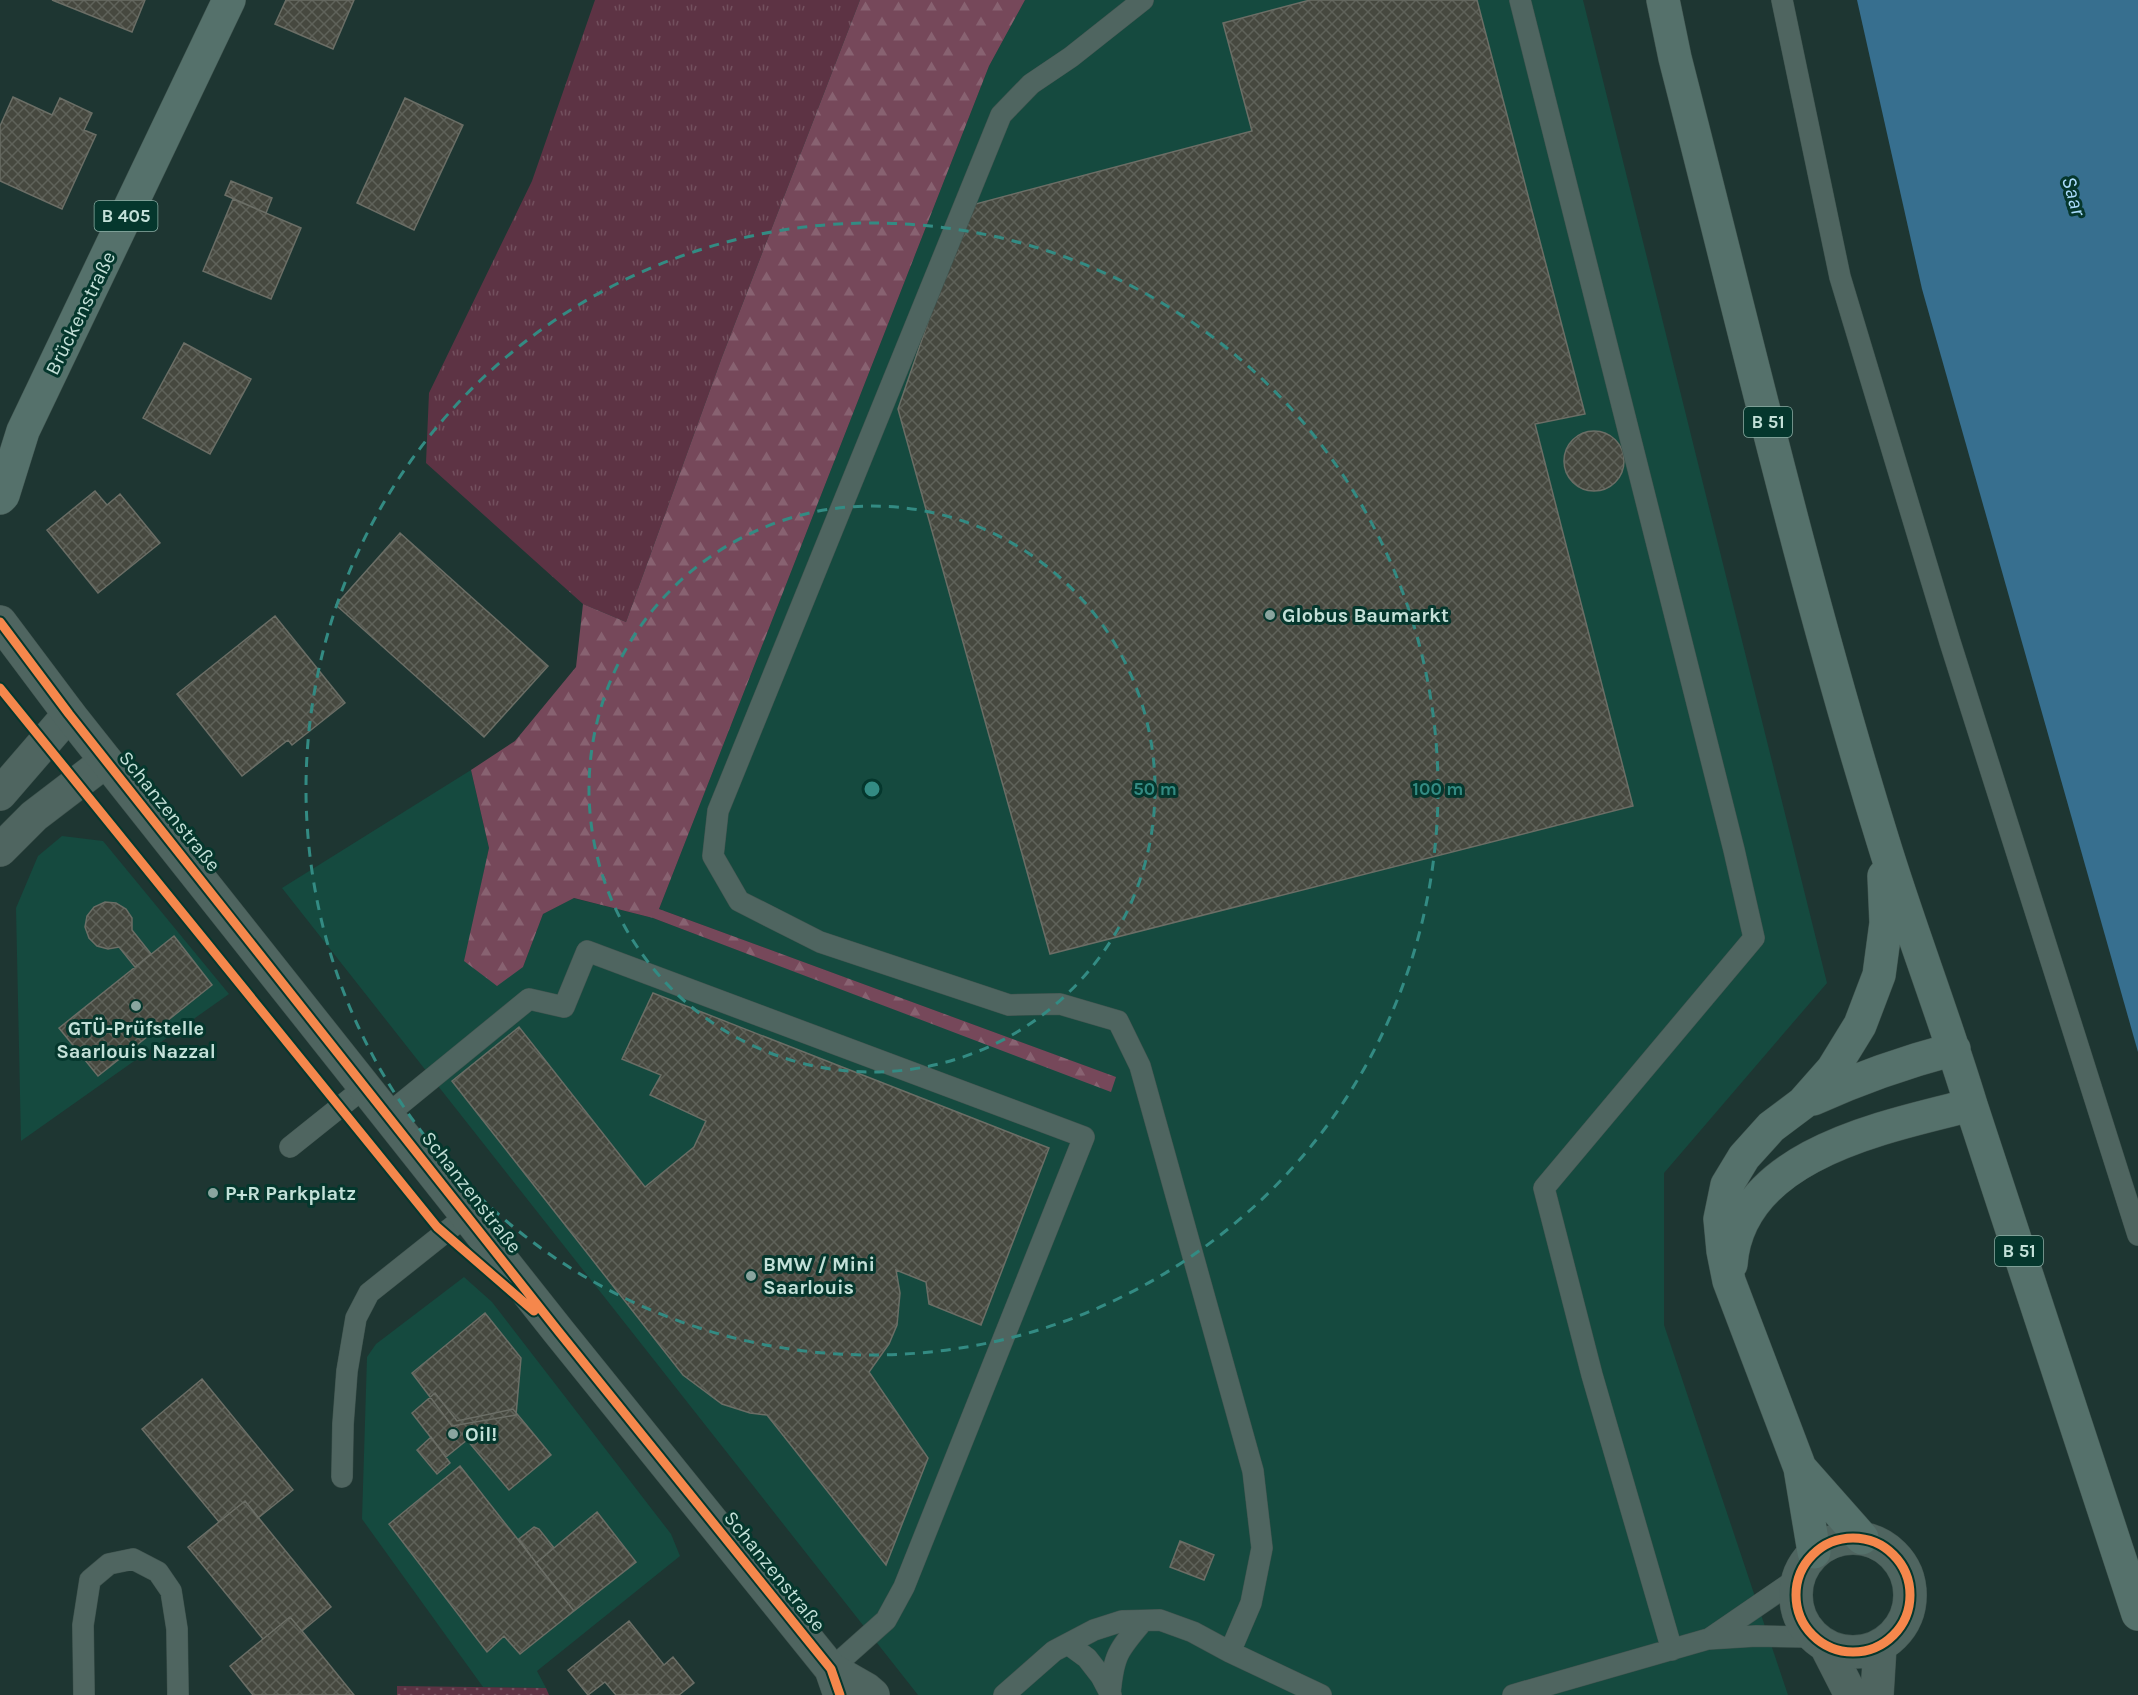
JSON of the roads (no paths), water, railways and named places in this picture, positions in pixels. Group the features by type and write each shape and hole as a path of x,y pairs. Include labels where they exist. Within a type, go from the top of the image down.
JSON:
{"main road":[{"name":"Brückenstraße","path":"0,498 3,495 12,439 229,0"},
{"name":"B 51","path":"1663,0 1675,58 1807,575 1883,841 1954,1049 2138,1614"},
{"path":"1806,1565 1800,1468 1730,1281 1723,1251 1720,1219 1727,1185 1744,1157 1771,1127 1803,1103 1833,1069 1860,1025 1879,975 1886,924 1883,841"},
{"path":"1803,1103 1888,1068 1954,1049"},
{"path":"1730,1281 1735,1237 1745,1216 1769,1185 1795,1165 1875,1130 1971,1106"},
{"path":"1800,1468 1862,1538"}],"street":[{"name":"Schanzenstraße","path":"0,622 69,714 467,1215 860,1689"},
{"path":"0,794 69,714"},
{"path":"0,850 34,816 106,760"},
{"path":"0,840 0,861"},
{"path":"1820,1642 1844,1652 1863,1652 1880,1646 1894,1635 1904,1621 1910,1604 1910,1586 1904,1569 1894,1554 1879,1544 1862,1538 1845,1538 1828,1543 1806,1565 1795,1594 1797,1609 1803,1624 1820,1642 1851,1695"},
{"path":"1877,1695 1880,1646"}],"lane":[{"path":"1143,0 1071,57 1031,84 1001,115 718,811 713,856 739,902 820,942 1009,1005 1060,1004 1118,1021 1140,1066 1253,1472 1262,1548 1251,1603 1230,1652"},
{"path":"1520,0 1754,938 1544,1188 1595,1386 1672,1650"},
{"path":"1782,0 1840,277 1950,642 2138,1235"},
{"path":"387,1115 529,999 564,1007 587,951 1084,1137 904,1587 886,1620 860,1689"},
{"path":"290,1147 366,1087"},
{"path":"342,1477 347,1371 356,1318 369,1293 467,1215"},
{"path":"84,1695 83,1625 90,1580 109,1564 133,1559 158,1572 171,1591 177,1629 178,1695"},
{"path":"1708,1639 1806,1565"},
{"path":"1005,1695 1054,1651 1094,1630 1122,1621 1160,1620 1193,1632 1321,1695"},
{"path":"1110,1695 1113,1665 1116,1658 1143,1621"},
{"path":"1514,1695 1539,1692 1708,1639 1756,1636 1820,1642"},
{"path":"1068,1644 1087,1658 1101,1676 1110,1695"}],"water":[{"name":"Saar","path":"1857,0 2138,0 2138,1052 1922,289"}],"place":[{"name":"Globus Baumarkt","path":"1270,615"},
{"name":"GTÜ-Prüfstelle Saarlouis Nazzal","path":"136,1006"},
{"name":"P+R Parkplatz","path":"213,1193"},
{"name":"BMW / Mini Saarlouis","path":"751,1276"},
{"name":"Oil!","path":"453,1434"}]}
